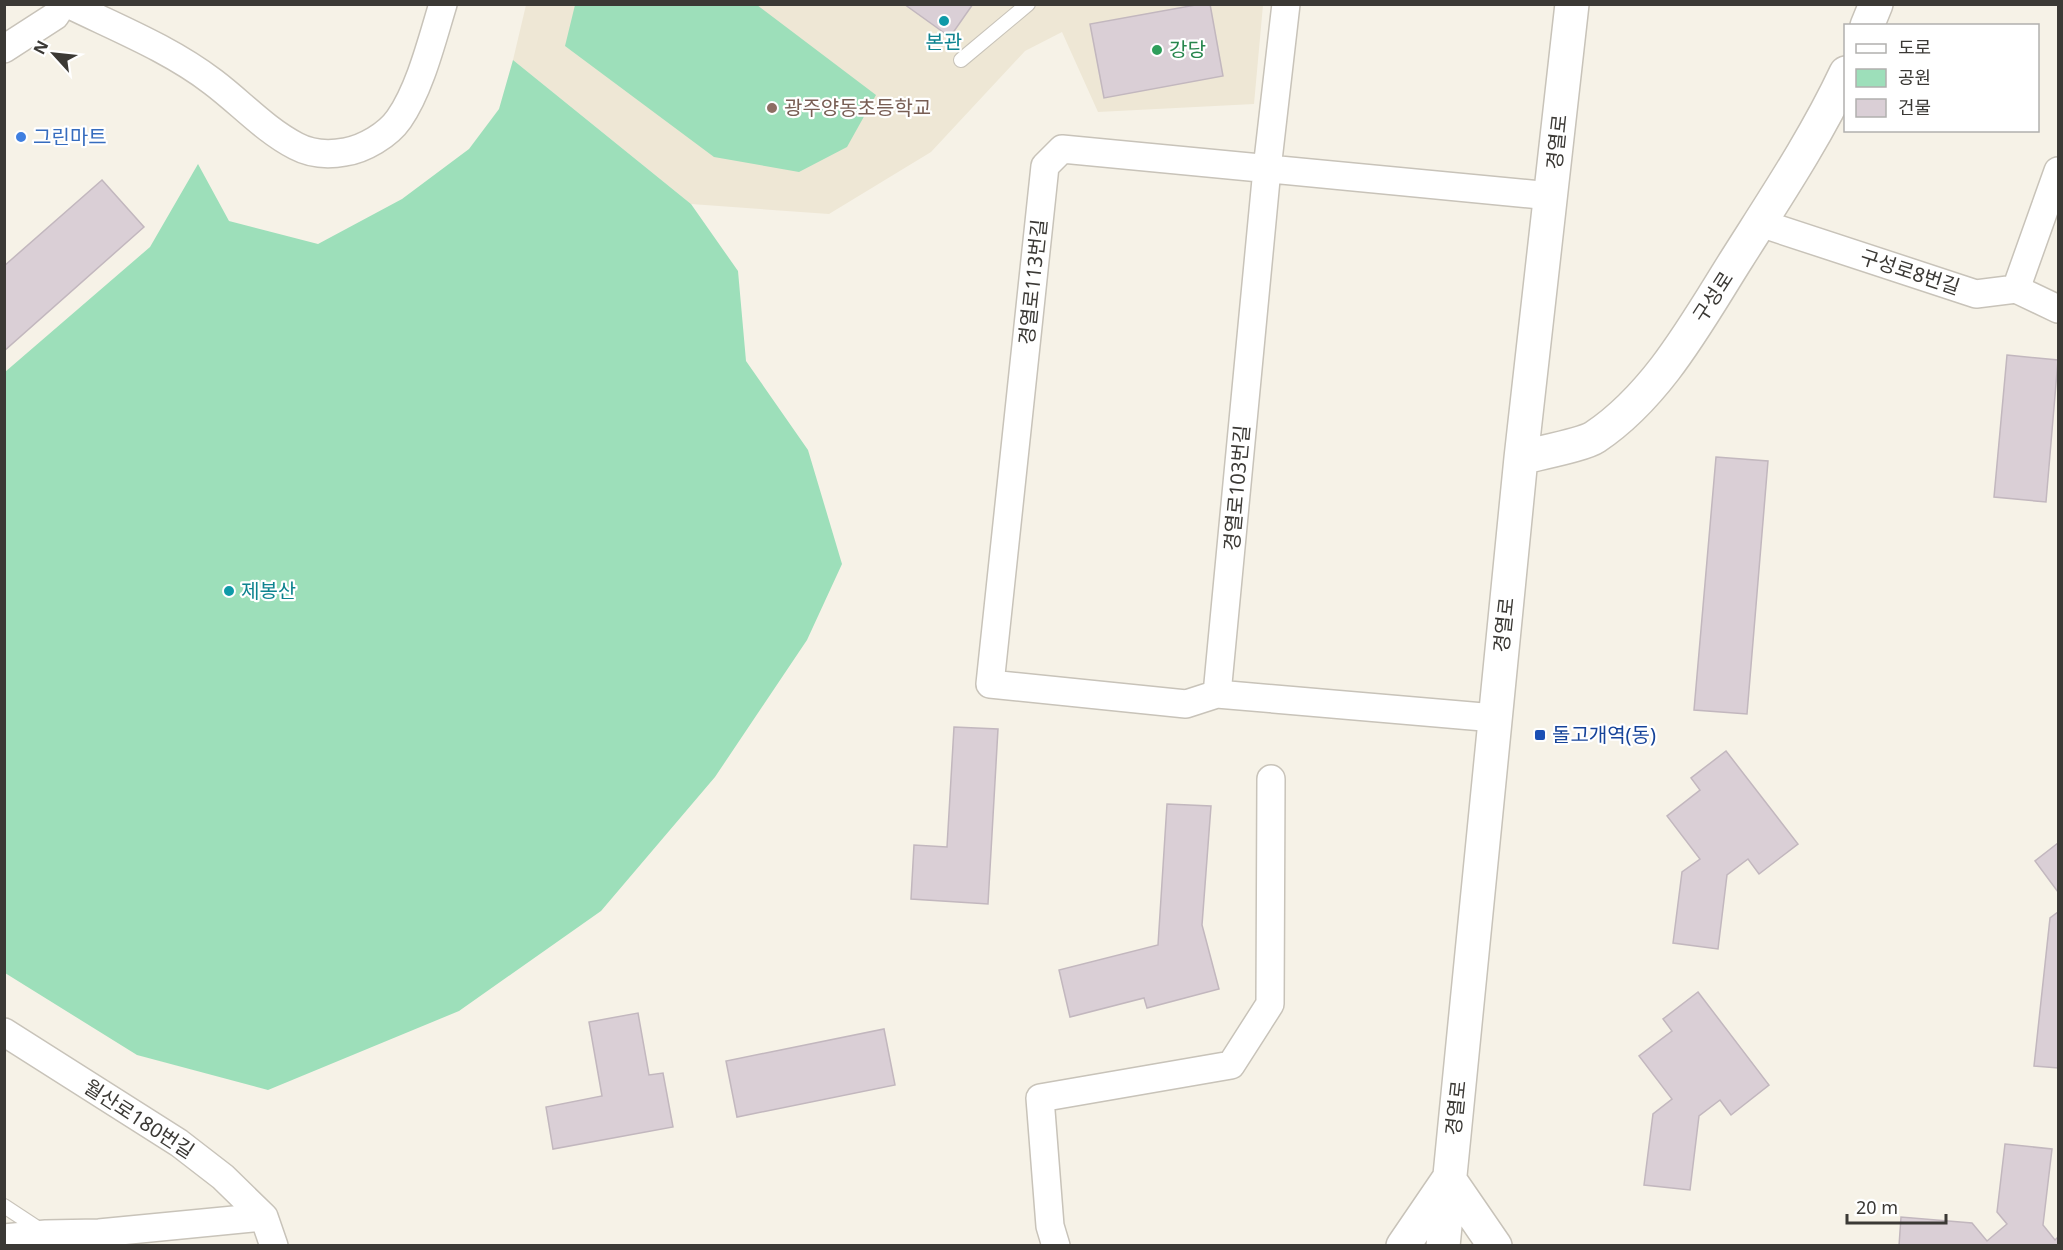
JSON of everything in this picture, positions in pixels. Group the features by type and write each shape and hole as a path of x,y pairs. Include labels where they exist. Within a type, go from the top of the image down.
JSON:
{"street":[{"path":"4,49 56,16 63,4"},
{"path":"68,4 186,63 297,147 316,153 330,154 353,151 379,137 397,122 407,106 424,63 443,4"},
{"name":"경열로103번길","path":"1217,694 1267,170 1286,4"},
{"name":"경열로","path":"1443,1245 1521,458 1572,4"},
{"path":"1868,24 1876,4"},
{"name":"구성로","path":"1521,458 1593,438 1635,404 1675,356 1760,224 1829,108 1844,75"},
{"name":"경열로113번길","path":"1217,694 1186,704 990,684 1045,166 1062,149 1551,196"},
{"path":"2058,171 2016,289 2058,309"},
{"name":"구성로8번길","path":"1760,224 1976,294 2016,289"},
{"path":"1217,694 1495,718"},
{"path":"1056,1245 1050,1226 1040,1098 1231,1065 1270,1004 1271,779"},
{"name":"월산로180번길","path":"4,1032 179,1143 223,1177 264,1217 274,1245"},
{"path":"1403,1245 1449,1179 1496,1245"},
{"path":"4,1238 99,1233 264,1217"}],"lane":[{"path":"961,60 1028,4"},
{"path":"4,1206 46,1234"}],"shaded area":[{"name":"광주양동초등학교","path":"526,5 1263,5 1254,104 1098,112 1062,32 1025,51 931,152 829,214 691,204 513,60"}],"green space":[{"path":"575,5 757,5 876,95 847,147 799,172 714,157 565,46"},
{"path":"513,60 691,204 738,271 746,361 808,450 842,564 807,640 715,777 601,911 459,1011 268,1090 137,1055 5,973 5,372 150,247 198,164 229,221 318,244 402,199 469,149 499,109"}],"building":[{"name":"본관","path":"904,4 973,4 950,37"},
{"name":"강당","path":"1210,4 1223,76 1104,98 1090,24"},
{"path":"102,180 144,227 4,351 4,266"},
{"path":"2007,355 2058,360 2046,502 1994,497"},
{"path":"1716,457 1768,461 1747,714 1694,710"},
{"path":"954,727 998,729 988,904 911,899 914,845 947,847"},
{"path":"1726,751 1798,844 1759,874 1748,859 1727,875 1718,949 1673,943 1682,872 1700,859 1667,816 1700,790 1691,778"},
{"path":"1167,804 1211,806 1202,925 1219,989 1147,1008 1144,998 1070,1017 1059,970 1158,945"},
{"path":"2058,843 2058,892 2035,861"},
{"path":"2058,912 2058,1068 2034,1066 2050,918"},
{"path":"1698,992 1769,1085 1731,1115 1720,1100 1699,1116 1690,1190 1644,1185 1653,1114 1672,1099 1639,1056 1672,1031 1663,1019"},
{"path":"638,1013 649,1075 663,1073 673,1127 553,1149 546,1107 602,1096 589,1022"},
{"path":"884,1029 895,1085 737,1117 726,1061"},
{"path":"2005,1144 2052,1149 2043,1225 2055,1240 2058,1237 2058,1246 1899,1246 1901,1217 1972,1223 1987,1241 2007,1224 1997,1212"}],"place":[{"name":"본관","path":"944,21"},
{"name":"강당","path":"1157,50"},
{"name":"광주양동초등학교","path":"772,108"},
{"name":"그린마트","path":"21,137"},
{"name":"제봉산","path":"229,591"},
{"name":"돌고개역(동)","path":"1540,735"}]}
